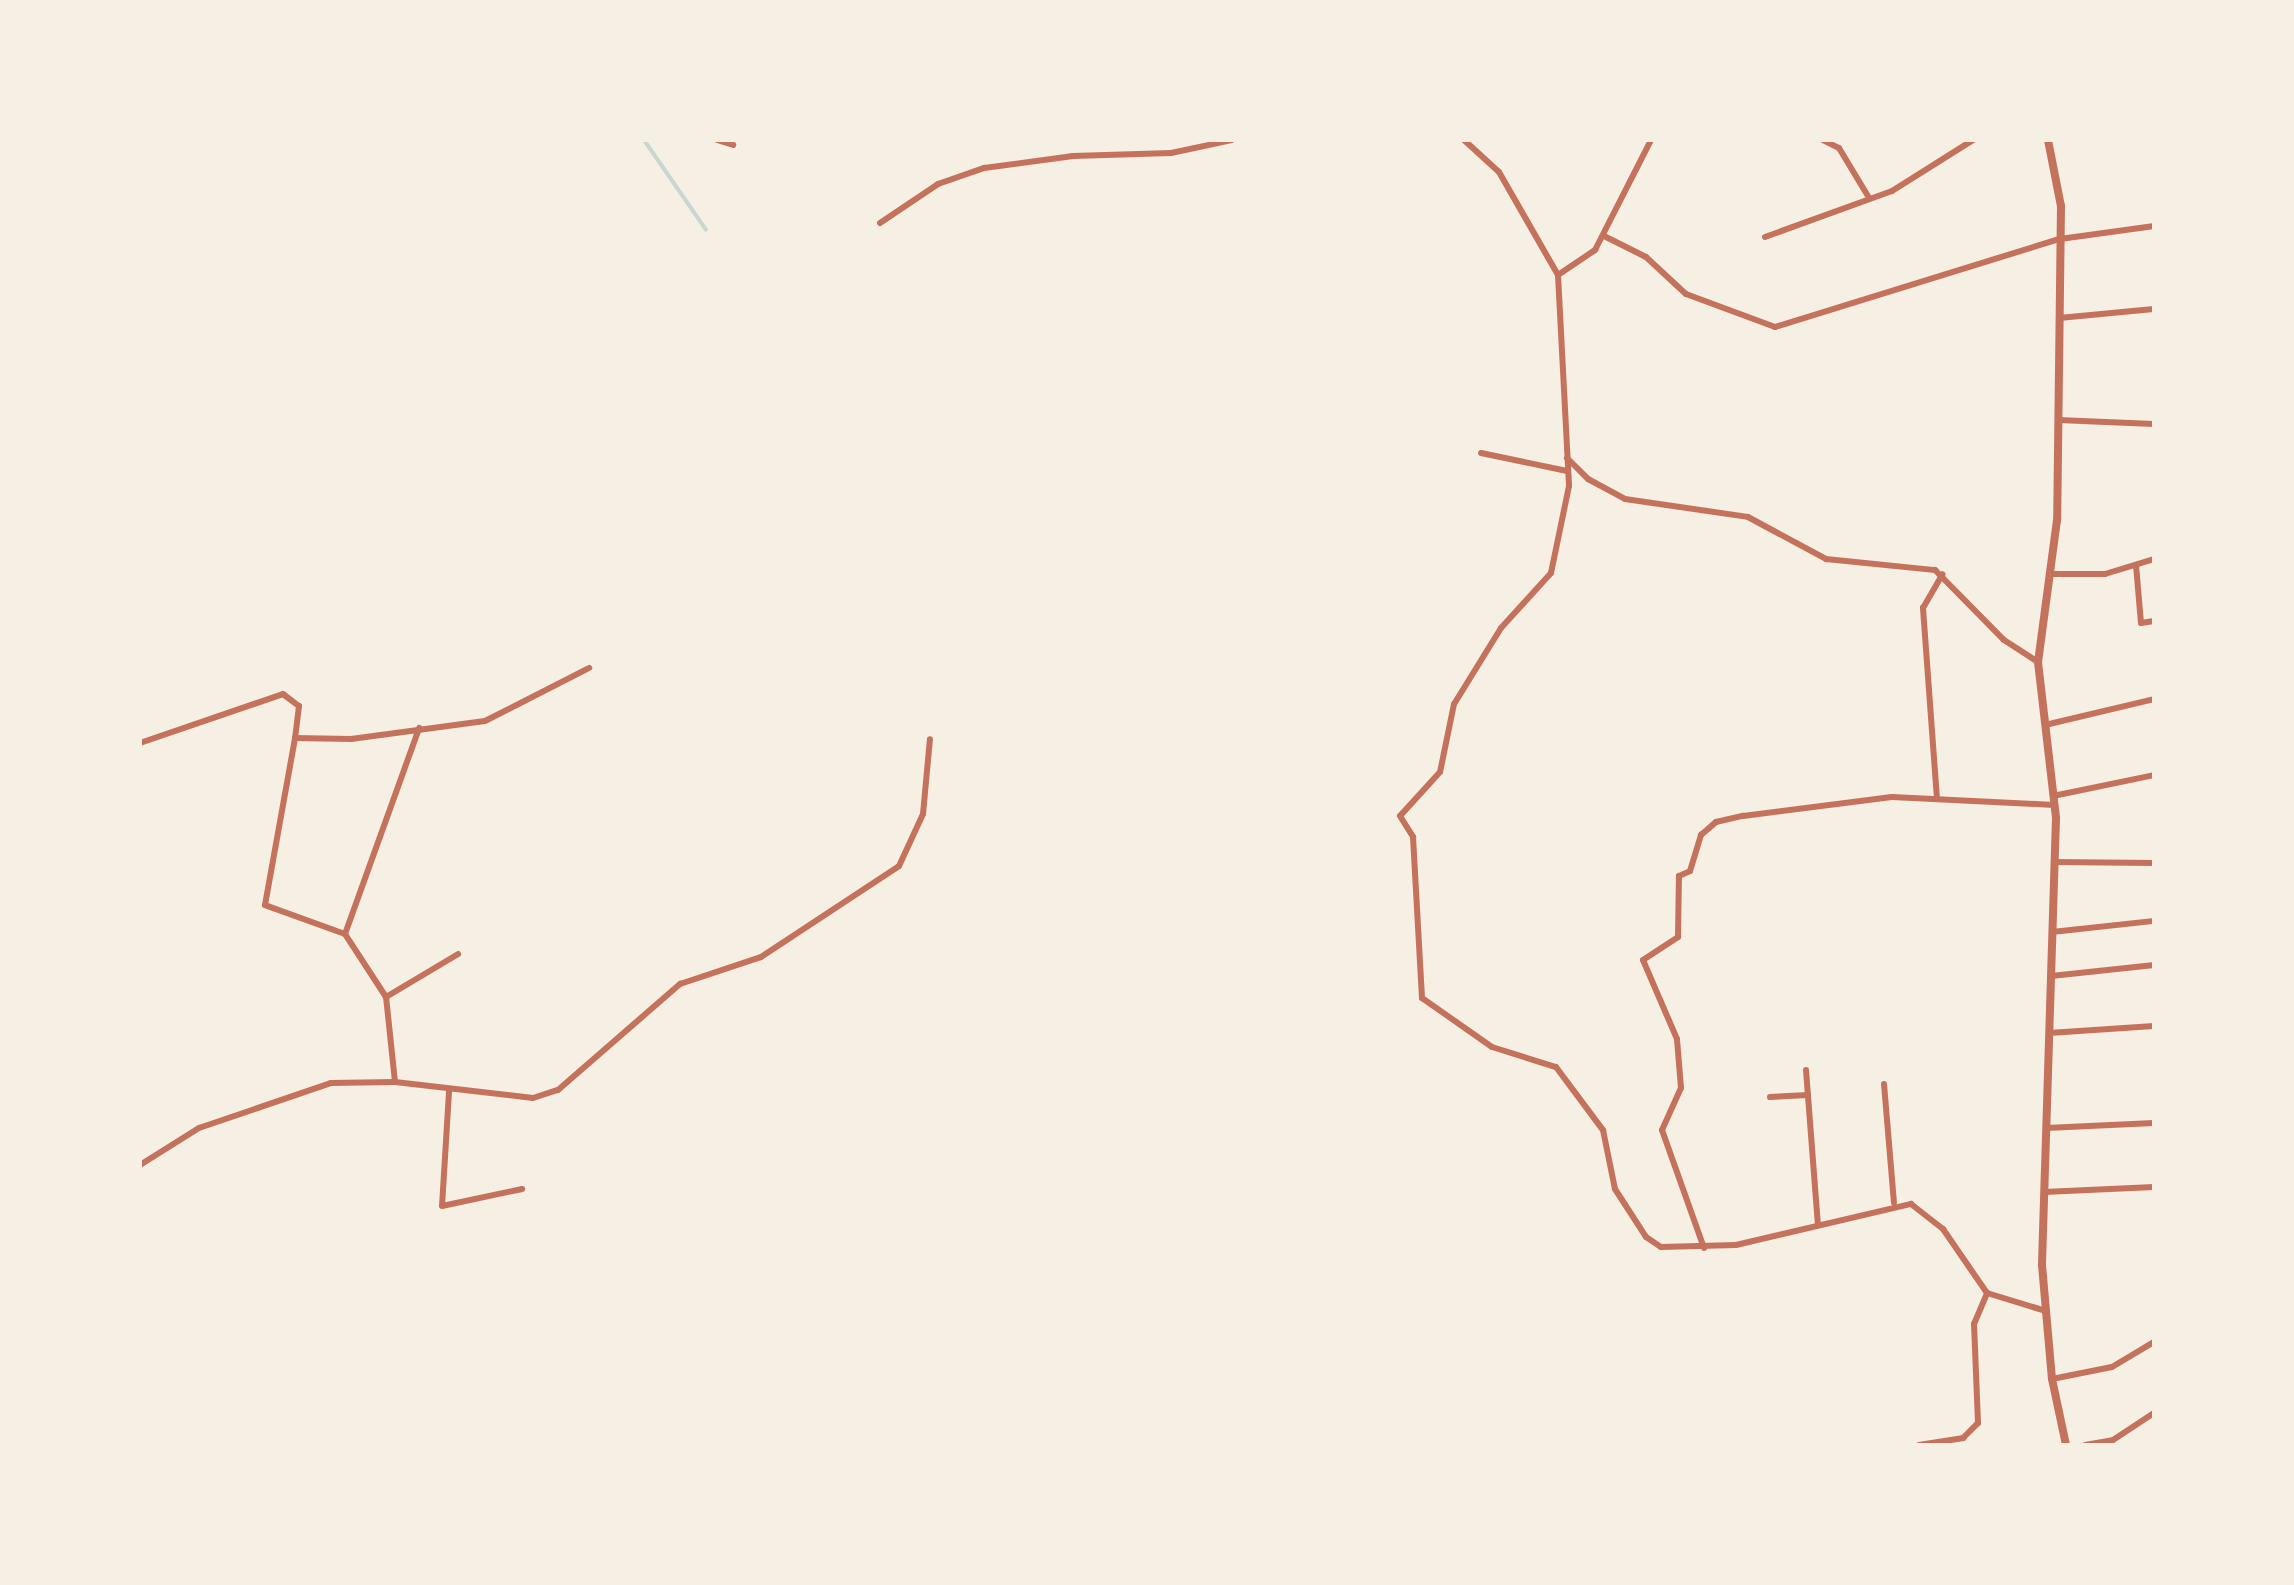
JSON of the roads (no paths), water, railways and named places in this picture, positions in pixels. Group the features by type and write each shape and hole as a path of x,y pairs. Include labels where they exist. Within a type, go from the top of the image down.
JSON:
{"street":[{"path":"717,140 733,144"},
{"path":"880,223 938,184 984,168 1072,156 1171,153 1232,140"},
{"path":"1464,140 1499,172 1558,275 1568,471 1550,573 1488,648 1454,704 1440,772 1400,816 1413,837 1417,986 1436,1010 1492,1047 1556,1067 1602,1130 1615,1189 1646,1237 1661,1246 1704,1248 1818,1225 1894,1203 1911,1204 1943,1229 1987,1294 2046,1310"},
{"path":"1558,275 1604,236 1650,140"},
{"path":"1823,140 1839,148 1868,196"},
{"path":"1765,237 1842,212 1868,196 1911,182 1973,140"},
{"path":"2048,140 2060,239 2060,318 2050,574 2038,662 2054,801 2044,1192 2046,1310 2052,1379 2066,1445"},
{"path":"1604,236 1646,258 1686,294 1775,327 2060,239 2154,226"},
{"path":"2060,318 2154,309"},
{"path":"2058,420 2154,424"},
{"path":"1482,453 1568,471"},
{"path":"1566,458 1588,479 1625,499 1748,517 1826,559 1942,574 2004,640 2038,662"},
{"path":"2050,574 2105,574 2154,559"},
{"path":"2136,566 2141,623 2154,622"},
{"path":"1937,799 1923,608 1942,574"},
{"path":"295,738 350,739 484,721 589,668"},
{"path":"140,743 282,694 299,706 265,905 345,934 386,996 395,1082"},
{"path":"2045,725 2154,699"},
{"path":"345,934 420,727"},
{"path":"140,1165 198,1128 330,1083 395,1082 449,1092 532,1098 558,1090 680,984 761,957 899,866 923,814 930,739"},
{"path":"1704,1248 1662,1130 1681,1088 1677,1039 1642,960 1678,937 1679,876 1690,871 1701,835 1716,822 1832,802 2054,801 2154,775"},
{"path":"2054,862 2154,862"},
{"path":"2052,932 2154,921"},
{"path":"386,996 458,954"},
{"path":"2051,976 2154,965"},
{"path":"2049,1033 2154,1026"},
{"path":"1806,1070 1818,1225"},
{"path":"1884,1084 1894,1203"},
{"path":"449,1092 442,1206 522,1188"},
{"path":"1770,1097 1808,1096"},
{"path":"2046,1128 2154,1123"},
{"path":"2044,1192 2154,1187"},
{"path":"1920,1445 1963,1438 1978,1423 1974,1324 1987,1294"},
{"path":"2052,1379 2112,1366 2154,1342"},
{"path":"2084,1445 2113,1440 2154,1412"}],"waterway":[{"path":"644,140 706,230"}]}
